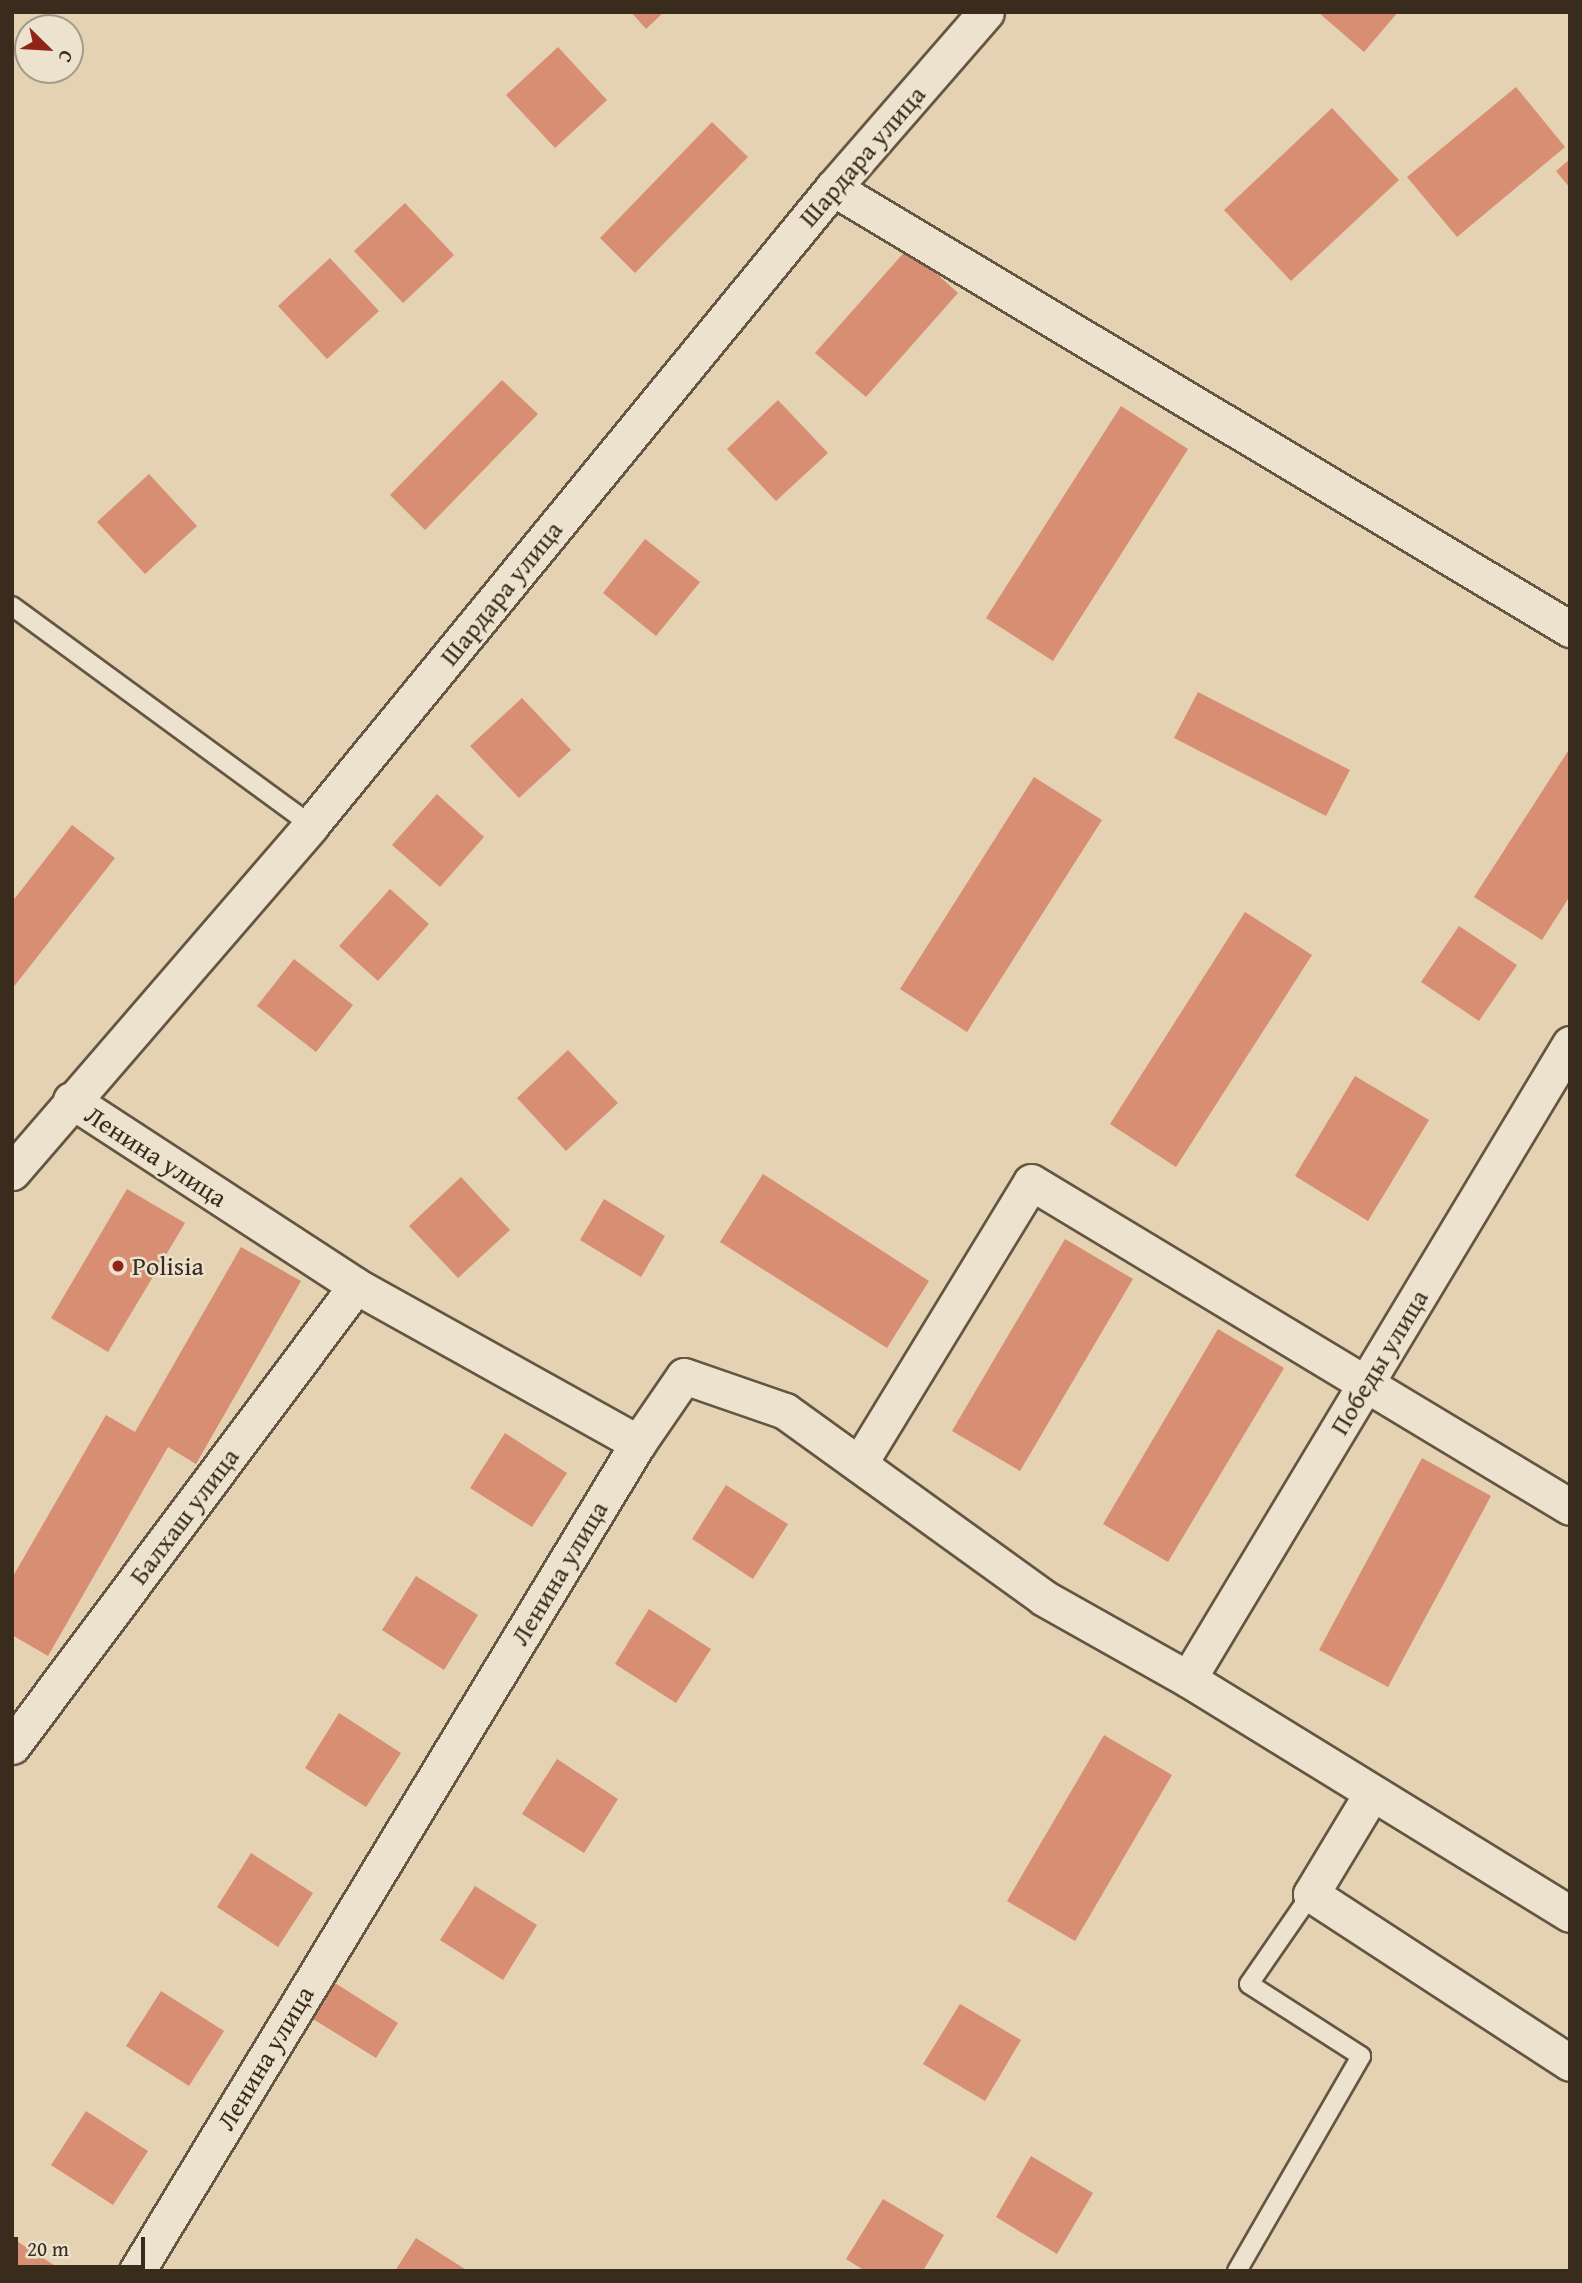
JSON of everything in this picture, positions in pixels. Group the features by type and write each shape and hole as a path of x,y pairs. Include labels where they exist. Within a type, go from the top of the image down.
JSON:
{"street":[{"name":"Шардара улица","path":"12,1172 71,1100 311,825 833,188 986,12"},
{"path":"833,188 1570,629"},
{"name":"Победы улица","path":"1188,1679 1570,1044"},
{"name":"Ленина улица","path":"71,1100 356,1286 638,1443 137,2271"},
{"path":"859,1464 1031,1182 1570,1507"},
{"name":"Балхаш улица","path":"12,1746 356,1286"},
{"path":"638,1443 684,1377 785,1411 1044,1598 1188,1679 1570,1914"},
{"path":"1372,1793 1311,1894 1570,2063"}],"lane":[{"path":"12,606 311,825"},
{"path":"1237,2271 1361,2056 1249,1984 1311,1894"}],"building":[{"path":"631,12 664,12 646,29"},
{"path":"1318,12 1398,12 1364,52"},
{"path":"558,47 607,100 555,148 506,95"},
{"path":"1516,87 1565,147 1457,237 1407,177"},
{"path":"1332,108 1399,180 1291,281 1224,210"},
{"path":"712,122 748,157 635,273 600,238"},
{"path":"1570,159 1570,188 1556,171"},
{"path":"405,203 454,255 403,303 354,251"},
{"path":"908,248 958,293 866,397 815,353"},
{"path":"330,258 379,311 327,359 278,306"},
{"path":"502,380 538,414 425,530 390,495"},
{"path":"778,400 828,453 776,501 727,449"},
{"path":"1121,406 1188,449 1053,661 986,618"},
{"path":"149,474 197,526 145,574 97,522"},
{"path":"645,539 700,582 656,636 603,593"},
{"path":"1198,692 1350,770 1326,816 1174,738"},
{"path":"522,698 571,750 519,798 470,746"},
{"path":"1570,748 1570,896 1542,940 1474,897"},
{"path":"1034,777 1102,820 967,1032 900,989"},
{"path":"437,794 484,837 440,887 392,845"},
{"path":"72,825 115,858 12,989 12,902"},
{"path":"390,889 429,924 378,981 339,946"},
{"path":"1245,912 1312,955 1176,1167 1110,1124"},
{"path":"1459,926 1517,965 1479,1021 1421,982"},
{"path":"294,959 353,1005 316,1052 257,1006"},
{"path":"568,1050 618,1103 566,1151 517,1098"},
{"path":"1355,1076 1429,1120 1368,1221 1295,1176"},
{"path":"763,1174 929,1281 887,1348 720,1242"},
{"path":"461,1177 510,1230 458,1278 409,1226"},
{"path":"127,1189 185,1223 108,1352 51,1318"},
{"path":"604,1199 665,1236 641,1277 580,1240"},
{"path":"1065,1239 1133,1279 1020,1471 952,1431"},
{"path":"241,1247 301,1281 196,1464 168,1447 48,1656 12,1635 12,1578 106,1415 135,1432"},
{"path":"1218,1329 1284,1368 1168,1562 1103,1524"},
{"path":"505,1433 567,1473 532,1527 470,1488"},
{"path":"1422,1458 1491,1496 1388,1687 1319,1650"},
{"path":"726,1485 788,1524 753,1579 692,1539"},
{"path":"416,1576 478,1615 444,1670 382,1630"},
{"path":"649,1609 711,1649 676,1703 615,1664"},
{"path":"339,1713 401,1753 366,1807 305,1768"},
{"path":"1104,1735 1172,1775 1075,1941 1007,1901"},
{"path":"557,1759 618,1799 584,1853 522,1814"},
{"path":"251,1853 313,1893 278,1947 217,1907"},
{"path":"475,1886 537,1925 503,1980 440,1940"},
{"path":"335,1983 398,2023 376,2058 313,2019"},
{"path":"161,1991 224,2031 189,2086 126,2046"},
{"path":"960,2004 1021,2040 985,2101 923,2064"},
{"path":"86,2111 148,2151 113,2205 51,2165"},
{"path":"1031,2156 1093,2193 1057,2254 996,2217"},
{"path":"883,2199 944,2235 923,2271 865,2271 846,2259"},
{"path":"12,2238 63,2271 12,2271"},
{"path":"416,2238 468,2271 395,2271"}],"place":[{"name":"Polisia","path":"118,1266"}]}
